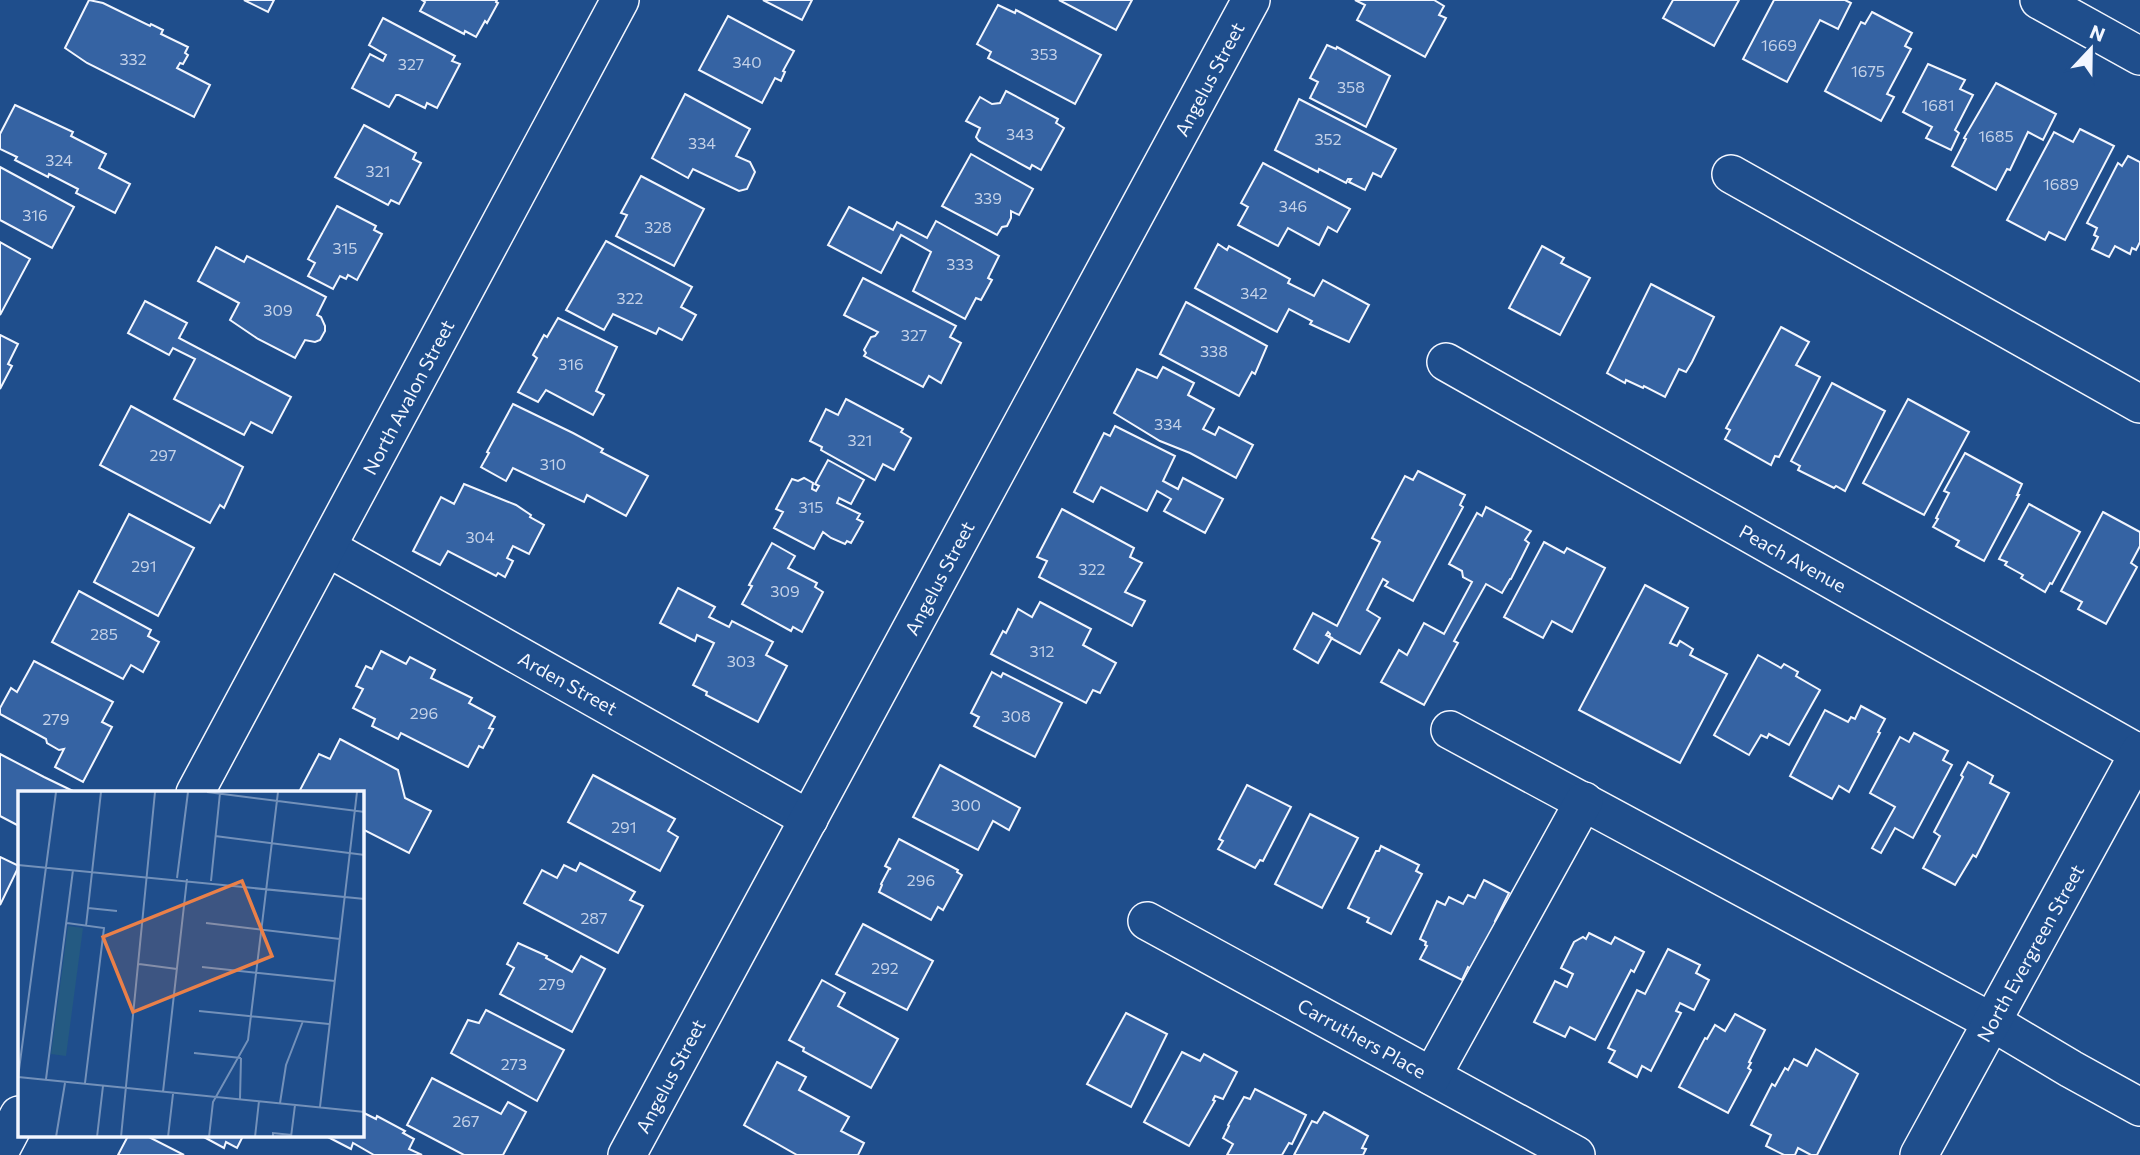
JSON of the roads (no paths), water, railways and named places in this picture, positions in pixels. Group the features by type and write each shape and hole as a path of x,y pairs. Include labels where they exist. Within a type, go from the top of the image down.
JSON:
{"street":[{"name":"North Avalon Street","path":"196,791 620,0"},
{"name":"Angelus Street","path":"627,1155 1251,0"},
{"path":"2039,0 2140,56"},
{"path":"1731,174 2140,404"},
{"name":"Peach Avenue","path":"1446,362 2140,753"},
{"name":"Arden Street","path":"328,548 809,819"},
{"path":"1450,730 1992,1022 2140,1107"},
{"name":"North Evergreen Street","path":"1919,1155 2140,753"},
{"path":"1432,1076 1584,802"},
{"name":"Carruthers Place","path":"1147,921 1576,1155"},
{"path":"0,1151 18,1117"}]}
